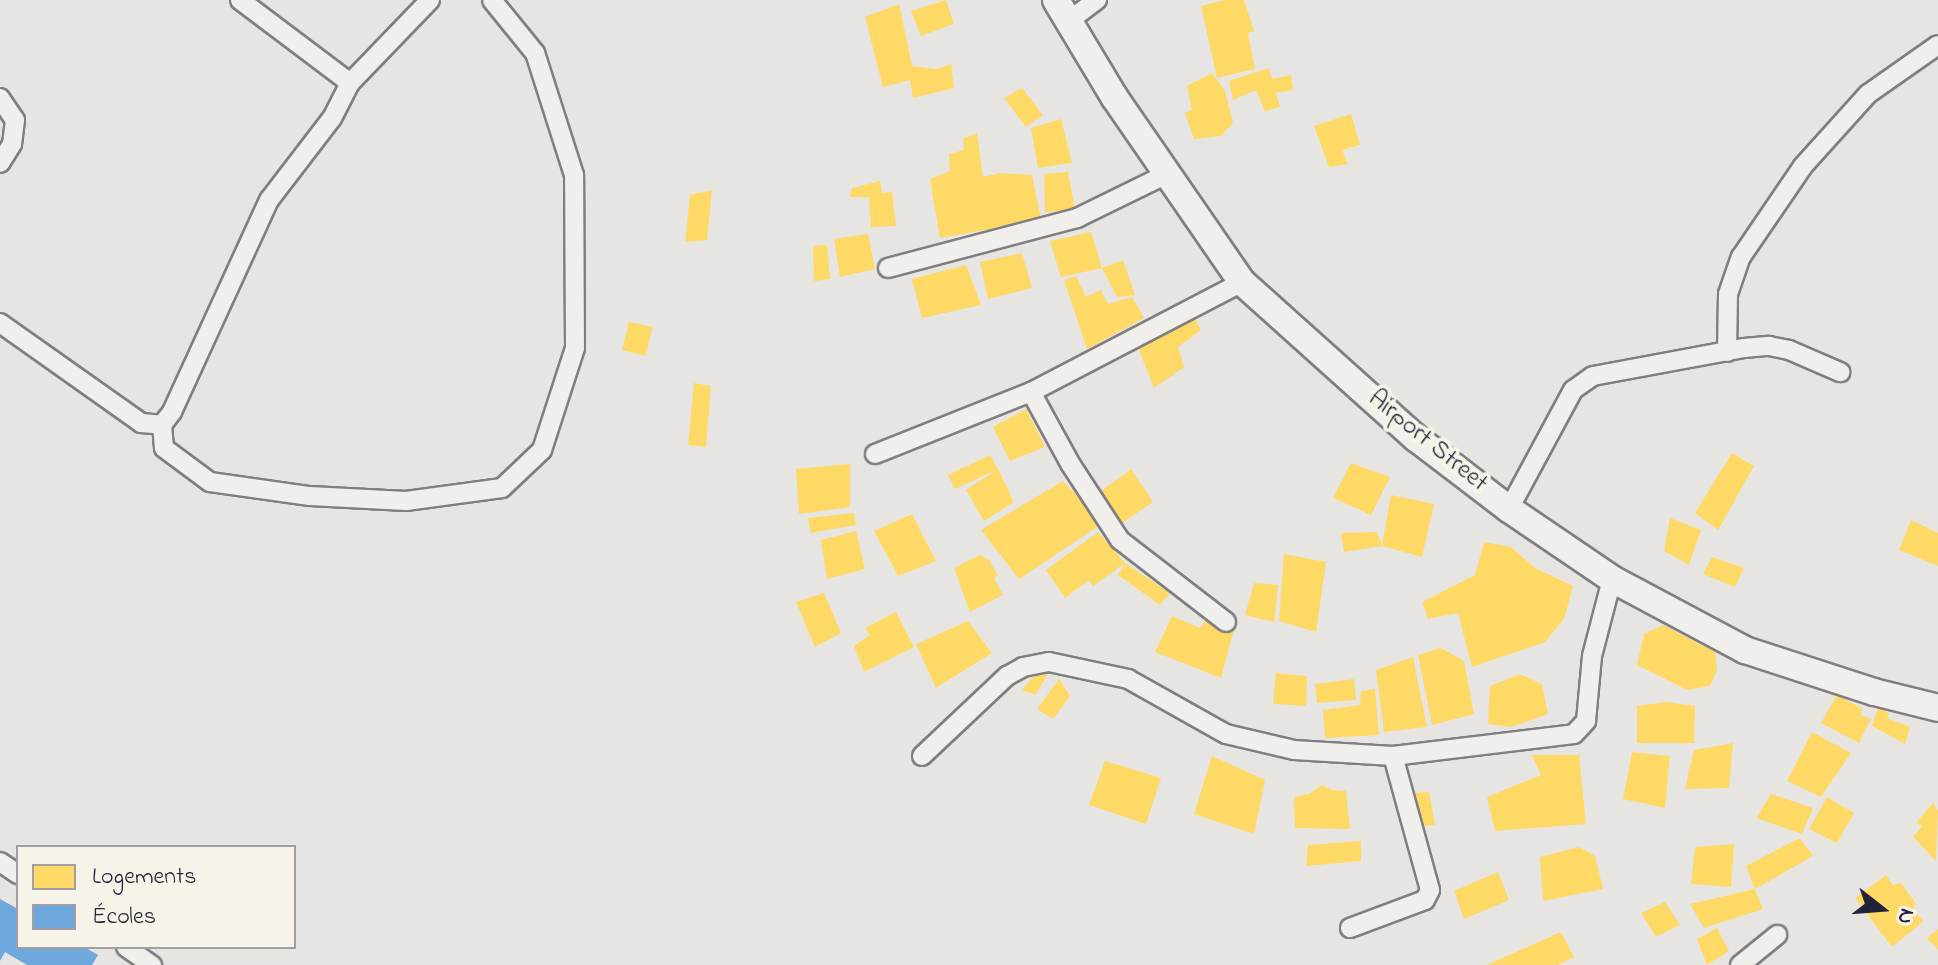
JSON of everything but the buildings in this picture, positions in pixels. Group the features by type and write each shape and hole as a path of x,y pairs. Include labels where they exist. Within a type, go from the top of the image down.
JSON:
{"highway":[{"name":"Airport Street","path":"1063,10 1115,98 1242,282 1416,438 1509,509 1612,579 1745,650 1874,692 1938,708"}],"street":[{"path":"240,0 350,83"},
{"path":"430,0 350,83 332,118 269,200 172,412 162,425 164,448 210,482 310,496 406,501 502,488 542,450 575,348 574,175 535,53 492,0"},
{"path":"1063,10 1097,0"},
{"path":"1727,352 1728,294 1741,257 1803,166 1868,94 1938,45"},
{"path":"0,98 15,120 12,144 0,163"},
{"path":"888,268 1077,218 1167,174"},
{"path":"875,454 1031,392 1242,282"},
{"path":"0,323 141,423 162,425"},
{"path":"1509,509 1573,390 1582,381 1639,365 1769,346 1789,350 1840,372"},
{"path":"1031,392 1071,465 1120,540 1226,622"},
{"path":"922,756 1007,676 1023,667 1049,662 1128,679 1226,734 1294,750 1393,756 1574,734 1582,729 1586,721 1592,656 1612,579"},
{"path":"1350,928 1425,900 1430,890 1393,756"},
{"path":"1740,965 1777,935"},
{"path":"129,949 152,965"}]}
